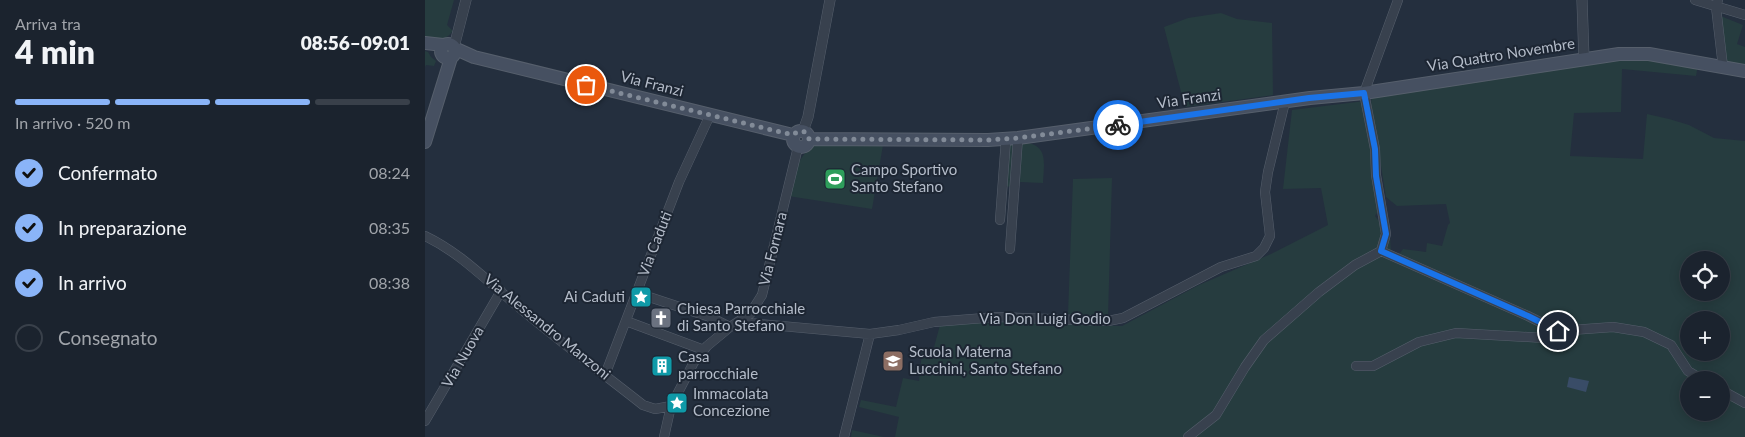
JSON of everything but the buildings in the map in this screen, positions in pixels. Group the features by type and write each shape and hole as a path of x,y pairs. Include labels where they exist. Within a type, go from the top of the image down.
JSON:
{"main road":[{"name":"Via Franzi","path":"425,45 801,138 1012,138 1364,93"},
{"path":"425,142 439,96 448,51"},
{"path":"1584,59 1619,54 1649,54 1745,71"},
{"name":"Via Quattro Novembre","path":"1364,93 1584,59"}],"street":[{"path":"448,51 457,33 466,0"},
{"path":"801,138 808,117 831,0"},
{"path":"1188,437 1216,415 1264,340 1319,292 1355,265 1381,251 1386,234 1376,176 1375,149 1364,93 1398,0"},
{"name":"Via Quattro Novembre","path":"1582,0 1584,59"},
{"path":"1695,0 1717,3 1745,15"},
{"path":"1717,3 1723,67"},
{"name":"Via Don Luigi Godio","path":"637,293 734,324 870,334 934,322 997,317 1108,321 1123,318 1221,267 1256,256 1264,248 1270,236 1265,192 1285,102"},
{"name":"Via Caduti","path":"605,375 679,182 710,115"},
{"name":"Via Fornara","path":"664,437 671,406 694,362 704,350 734,324 750,314 762,295 801,138"},
{"path":"1000,220 1012,138"},
{"path":"1010,249 1012,138"},
{"name":"Via Alessandro Manzoni","path":"425,236 441,244 477,271 643,405 655,409 671,406"},
{"path":"1381,251 1558,331"},
{"name":"Via Nuova","path":"425,422 501,291"},
{"path":"626,321 704,350"},
{"path":"1356,366 1373,366 1419,342 1455,333 1544,338 1558,331 1613,327 1644,332 1671,345 1688,371"},
{"path":"844,437 870,334"},
{"path":"1730,395 1745,403"}],"green space":[{"path":"425,0 454,0 447,25 453,31 444,39 425,40"},
{"path":"1221,13 1237,19 1272,23 1273,95 1185,107 1164,27 1188,18"},
{"path":"1718,15 1743,25 1737,44 1745,47 1745,66 1726,62"},
{"path":"425,51 436,61 434,66 426,65 425,67"},
{"path":"1621,56 1698,65 1696,76 1622,69 1621,112 1574,113 1570,156 1643,159 1647,114 1689,125 1714,138 1745,141 1745,437 895,437 899,417 859,407 861,400 896,407 903,378 919,381 922,352 933,351 940,325 1037,320 1122,326 1199,285 1271,254 1328,225 1321,188 1283,189 1292,110 1365,101 1382,204 1375,216 1390,236 1391,254 1400,253 1403,249 1426,252 1427,243 1442,246 1450,223 1446,204 1397,206 1386,197 1371,104 1372,95"},
{"path":"1007,141 1016,141 1013,187 1004,186"},
{"path":"1021,142 1030,143 1041,150 1044,161 1043,183 1020,182"},
{"name":"Campo Sportivo Santo Stefano","path":"819,143 883,145 872,209 788,196 797,165 812,147"},
{"path":"1112,178 1108,317 1068,314 1073,179"},
{"path":"852,430 884,437 851,437"}],"water":[{"path":"1569,377 1589,381 1586,392 1567,387"}],"way so far":[{"path":"586,85 793,135 803,131 808,134 809,139 988,140 1118,125"}],"place":[{"name":"Campo Sportivo Santo Stefano","path":"835,179"},
{"name":"Ai Caduti","path":"641,297"},
{"name":"Chiesa Parrocchiale di Santo Stefano","path":"661,318"},
{"name":"Scuola Materna Lucchini, Santo Stefano","path":"893,361"},
{"name":"Casa parrocchiale","path":"662,366"},
{"name":"Immacolata Concezione","path":"677,403"}],"route":[{"path":"1118,125 1309,98 1364,93 1375,149 1376,176 1386,234 1381,251 1558,331"}]}
